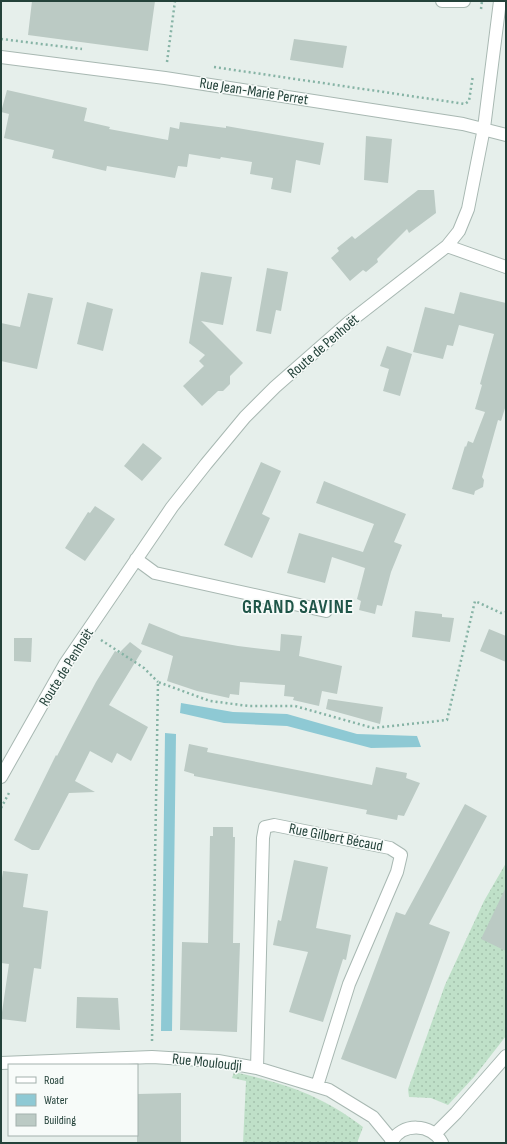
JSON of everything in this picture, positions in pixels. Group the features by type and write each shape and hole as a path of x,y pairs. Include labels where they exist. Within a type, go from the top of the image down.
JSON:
{"street":[{"path":"442,1 464,1"},
{"name":"Route de Penhoët","path":"1,777 65,664 172,507 206,464 275,387 348,323 447,246 459,231 468,209 484,128 500,1"},
{"name":"Rue Jean-Marie Perret","path":"1,57 165,78 484,128 506,135"},
{"path":"447,246 506,267"},
{"path":"136,559 155,573 326,611"},
{"name":"Rue Gilbert Bécaud","path":"257,1068 263,838 265,827 274,824 390,848 401,855 397,872 348,984 317,1086"},
{"path":"392,1142 399,1133 417,1127 427,1129 439,1138 456,1113 506,1056"},
{"name":"Rue Mouloudji","path":"1,1063 152,1057 218,1061 257,1068 329,1090 373,1117 392,1142"}],"path":[{"path":"167,65 175,1"},
{"path":"480,12 482,1"},
{"path":"465,104 469,101 473,72"},
{"path":"96,637 144,668 158,682 210,701 248,706 295,706 373,728 448,720 474,601 501,612 506,612"},
{"path":"152,1047 158,682"}],"green space":[{"path":"506,863 506,1036 474,1077 448,1105 431,1098 409,1097 408,1089 445,985 484,901"},
{"path":"234,1072 286,1086 333,1106 363,1127 357,1143 243,1143 246,1081 232,1078"}],"water":[{"path":"181,703 233,712 287,714 357,734 417,736 421,747 371,748 287,726 224,723 180,713"},
{"path":"165,733 176,734 172,1031 161,1031"}],"building":[{"path":"32,1 155,1 148,51 28,35"},
{"path":"294,39 347,46 343,68 290,60"},
{"path":"7,90 87,108 84,121 110,127 109,129 168,140 170,127 179,129 180,122 226,128 226,126 324,143 320,165 296,160 291,193 271,189 273,178 250,174 252,162 221,157 220,159 189,154 187,167 178,166 175,178 107,166 106,171 52,158 54,150 4,138 9,114 1,112"},
{"path":"366,136 392,139 388,183 364,180"},
{"path":"418,190 434,190 436,213 409,233 407,229 377,259 378,262 366,272 363,270 350,281 331,258 339,251 337,248 352,236 355,239"},
{"path":"267,268 288,272 281,311 276,310 271,334 256,331"},
{"path":"201,272 232,277 223,325 201,321 243,363 230,376 230,384 223,391 218,391 202,406 183,386 204,366 199,361 205,355 189,343"},
{"path":"460,292 506,303 506,405 501,421 498,420 482,477 484,480 483,487 475,491 474,495 452,489 465,446 466,447 468,441 473,443 485,412 475,409 482,385 480,384 494,334 459,325 453,346 447,345 443,359 413,352 425,307 454,314"},
{"path":"28,293 53,298 37,369 1,361 1,323 20,327"},
{"path":"87,302 113,309 103,351 77,344"},
{"path":"387,346 412,354 400,396 383,391 389,369 380,366"},
{"path":"143,443 162,458 142,481 124,466"},
{"path":"261,462 281,471 262,514 270,518 252,558 224,545"},
{"path":"324,481 406,514 394,542 402,545 391,572 382,606 377,605 375,614 359,610 361,601 357,599 365,568 332,557 325,583 287,573 299,533 363,552 374,524 316,503"},
{"path":"95,506 115,519 85,561 65,548 88,512 90,513"},
{"path":"415,611 442,614 442,617 454,618 450,642 412,637"},
{"path":"149,623 181,636 238,646 280,651 281,634 302,636 299,656 342,666 337,694 322,691 319,706 293,700 294,697 284,696 285,685 240,682 239,695 230,694 229,698 197,691 167,681 173,656 141,644"},
{"path":"489,629 506,636 506,662 480,651"},
{"path":"14,638 32,638 31,662 14,661"},
{"path":"130,642 142,651 109,705 148,727 131,761 117,753 112,763 90,751 75,781 95,792 69,793 39,850 32,850 14,840 56,755 57,756 96,682 115,651 119,653"},
{"path":"328,699 383,707 380,724 326,709"},
{"path":"189,744 208,748 207,752 372,785 376,767 407,773 406,778 420,783 404,816 398,815 397,820 366,814 367,810 194,776 194,774 184,771"},
{"path":"465,804 487,816 429,924 450,932 396,1079 341,1059 396,912 405,915"},
{"path":"213,827 233,827 233,837 235,837 233,943 240,943 237,1032 180,1030 182,942 208,943 210,836 213,836"},
{"path":"294,860 328,867 316,928 351,935 346,960 343,959 323,1022 289,1012 308,952 273,945 278,920 281,921"},
{"path":"3,871 28,874 23,907 48,911 41,969 34,968 26,1022 1,1019 9,964 1,963 1,885"},
{"path":"506,887 506,951 481,939"},
{"path":"77,997 118,998 120,1030 76,1028"},
{"path":"181,1093 181,1143 137,1143 138,1094"}],"district":[{"name":"GRAND SAVINE","path":"298,606"}]}
